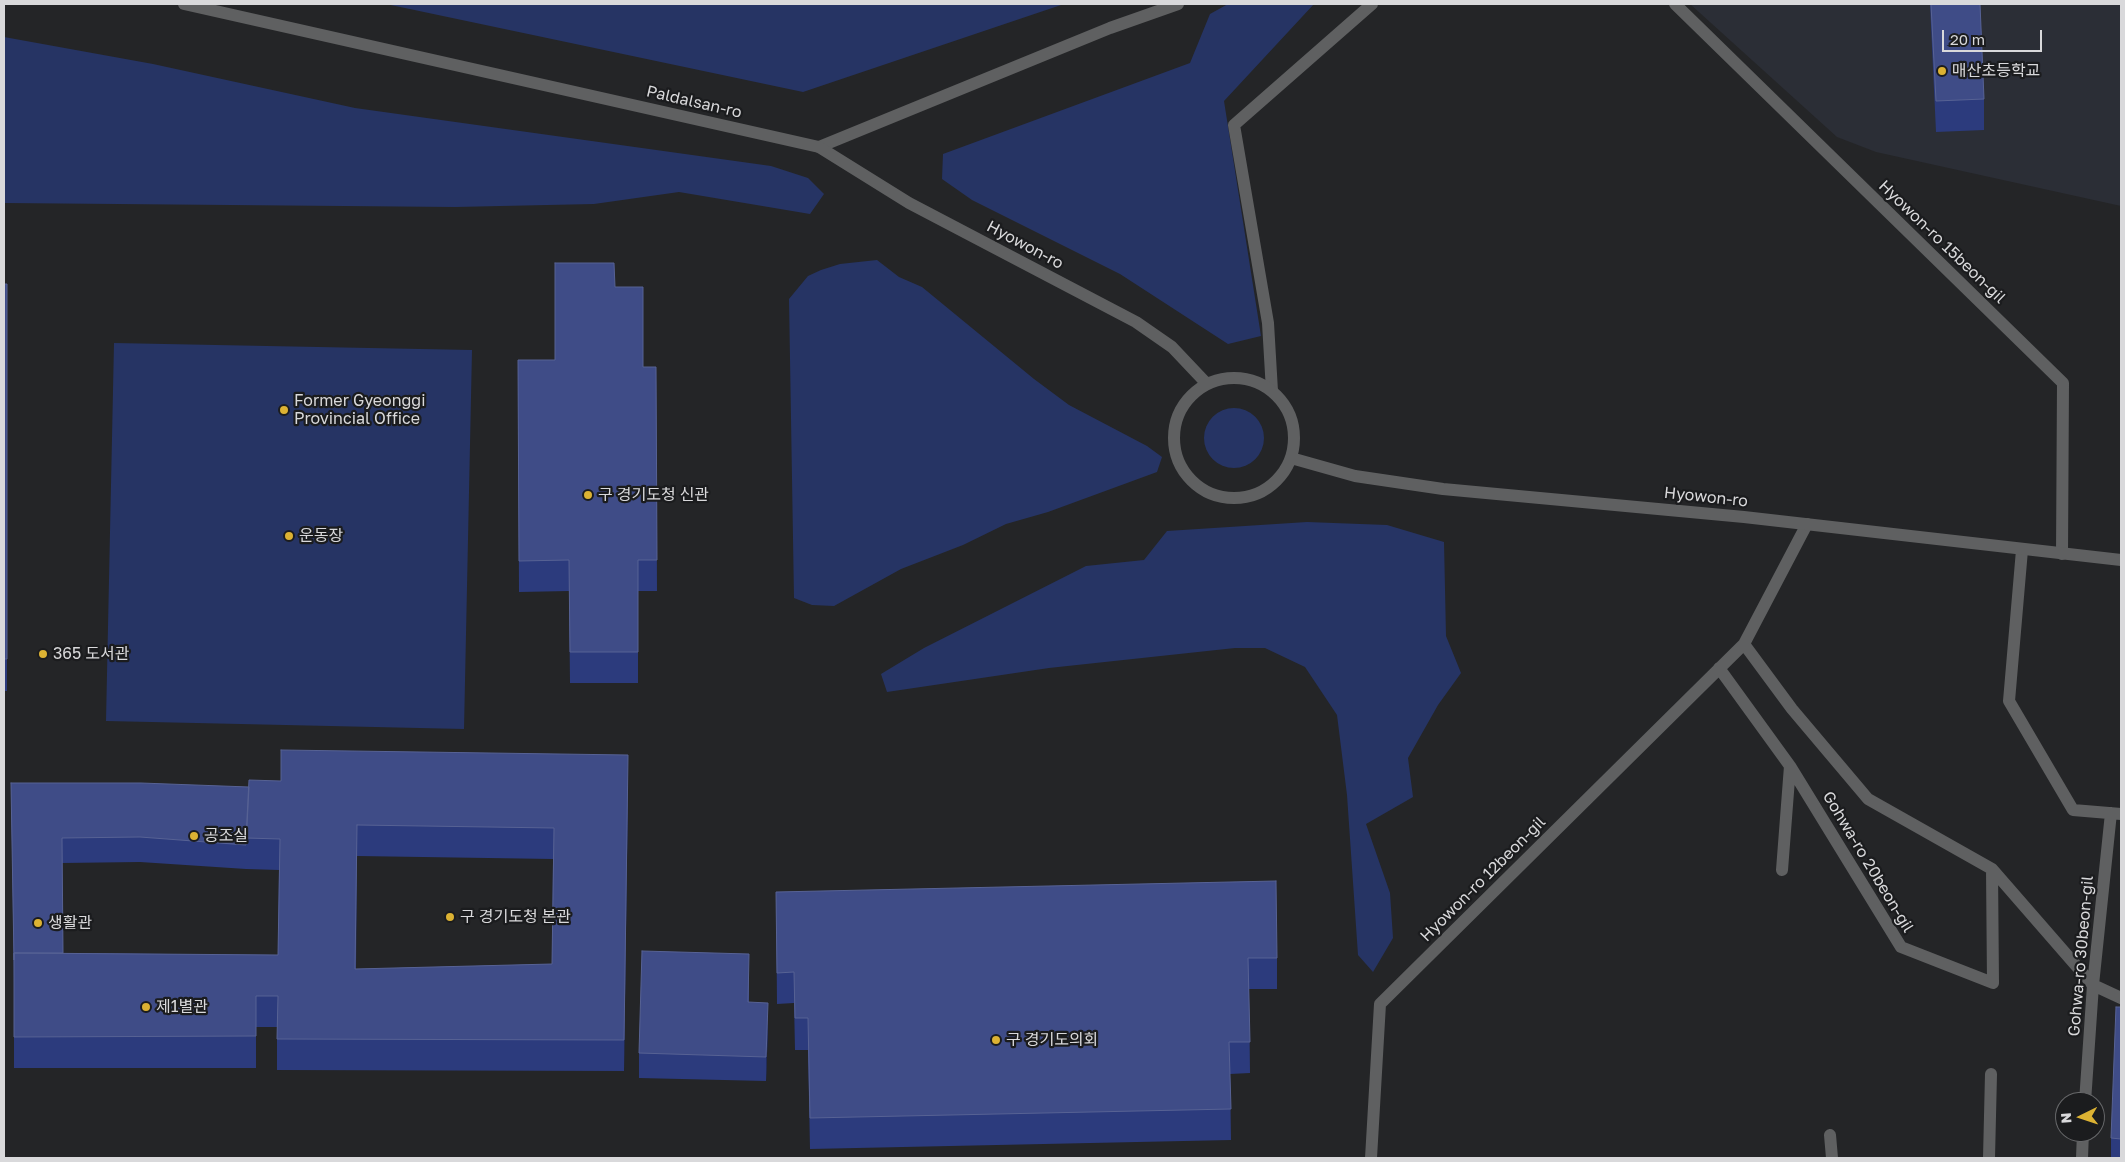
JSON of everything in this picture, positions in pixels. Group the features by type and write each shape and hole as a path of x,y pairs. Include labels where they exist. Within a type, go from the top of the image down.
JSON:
{"street":[{"name":"Paldalsan-ro","path":"184,4 820,147"},
{"path":"820,147 1110,28 1178,4"},
{"path":"1272,391 1268,323 1234,126 1372,4"},
{"name":"Hyowon-ro 15beon-gil","path":"1675,4 2063,383 2062,554"},
{"name":"Hyowon-ro","path":"820,147 909,203 1136,322 1172,347 1207,384"},
{"path":"1235,377 1255,381 1272,391 1285,406 1293,425 1294,445 1291,458 1277,481 1261,492 1242,498 1223,498 1204,491 1189,479 1178,462 1173,443 1175,423 1183,404 1197,389 1215,380 1235,377"},
{"name":"Hyowon-ro","path":"1291,458 1354,476 1443,488 1807,524 2121,560"},
{"name":"Hyowon-ro 12beon-gil","path":"1371,1158 1380,1004 1744,644 1807,524"},
{"path":"2022,550 2009,701 2073,810 2116,813"},
{"name":"Gohwa-ro 20beon-gil","path":"1744,644 1792,709 1868,799 1992,869 2093,985 2121,998"},
{"path":"1719,668 1790,766 1782,870"},
{"name":"Gohwa-ro 20beon-gil","path":"1790,766 1901,947 1993,983 1992,869"},
{"name":"Gohwa-ro 30beon-gil","path":"2086,1092 2093,985 2116,813"},
{"path":"1989,1158 1991,1074"},
{"path":"1830,1135 1832,1158"},
{"path":"2082,1158 2083,1142"}],"shaded area":[{"path":"386,4 1064,4 803,92"},
{"path":"1228,4 1314,4 1224,101 1261,336 1228,344 1120,274 972,200 942,179 943,154 1190,63 1210,14"},
{"name":"매산초등학교","path":"1690,4 2121,4 2121,206 1876,152 1837,137"},
{"path":"4,37 153,64 355,108 771,166 808,178 824,194 810,214 679,192 594,204 455,207 4,203"},
{"path":"877,260 899,277 922,287 1034,379 1069,405 1147,446 1162,457 1157,472 1048,512 1006,524 963,545 901,569 834,606 812,605 794,598 789,299 808,276 821,270 840,264"},
{"name":"운동장","path":"114,343 472,350 464,729 106,721"},
{"path":"1228,408 1240,408 1251,413 1259,421 1264,432 1262,450 1251,463 1240,468 1228,468 1217,463 1209,455 1204,444 1204,432 1209,421 1217,413"},
{"path":"1307,522 1387,525 1444,542 1446,636 1461,673 1438,705 1408,758 1413,797 1366,824 1390,893 1393,938 1373,972 1358,955 1347,795 1337,715 1305,667 1265,648 1235,648 1049,668 887,692 881,674 924,648 1086,566 1144,560 1167,531"}],"building":[{"path":"1931,4 1980,4 1984,99 1936,101"},
{"name":"구 경기도청 신관","path":"555,263 614,263 615,287 643,287 643,367 656,367 657,560 638,560 638,652 570,652 569,560 519,561 518,360 555,360"},
{"path":"4,284 7,284 7,659 4,659"},
{"path":"281,750 628,755 624,1040 277,1039 278,996 256,996 256,1036 14,1037 14,953 278,955 280,839 246,838 249,780 281,781","holes":["357,825 554,828 552,964 355,969"]},
{"path":"11,783 141,783 249,787 246,845 140,837 62,838 63,953 14,953 14,960"},
{"path":"1276,881 1277,958 1248,958 1250,1042 1229,1042 1231,1109 810,1118 808,1018 795,1018 794,972 777,973 776,892"},
{"path":"642,951 749,954 748,1002 768,1003 766,1057 639,1053"},
{"path":"2116,1007 2121,1007 2121,1139 2111,1138"}],"place":[{"name":"매산초등학교","path":"1942,71"},
{"name":"Former Gyeonggi Provincial Office","path":"284,410"},
{"name":"구 경기도청 신관","path":"588,495"},
{"name":"운동장","path":"289,536"},
{"name":"365 도서관","path":"43,654"},
{"name":"공조실","path":"194,836"},
{"name":"구 경기도청 본관","path":"450,917"},
{"name":"생활관","path":"38,923"},
{"name":"제1별관","path":"146,1007"},
{"name":"구 경기도의회","path":"996,1040"}]}
